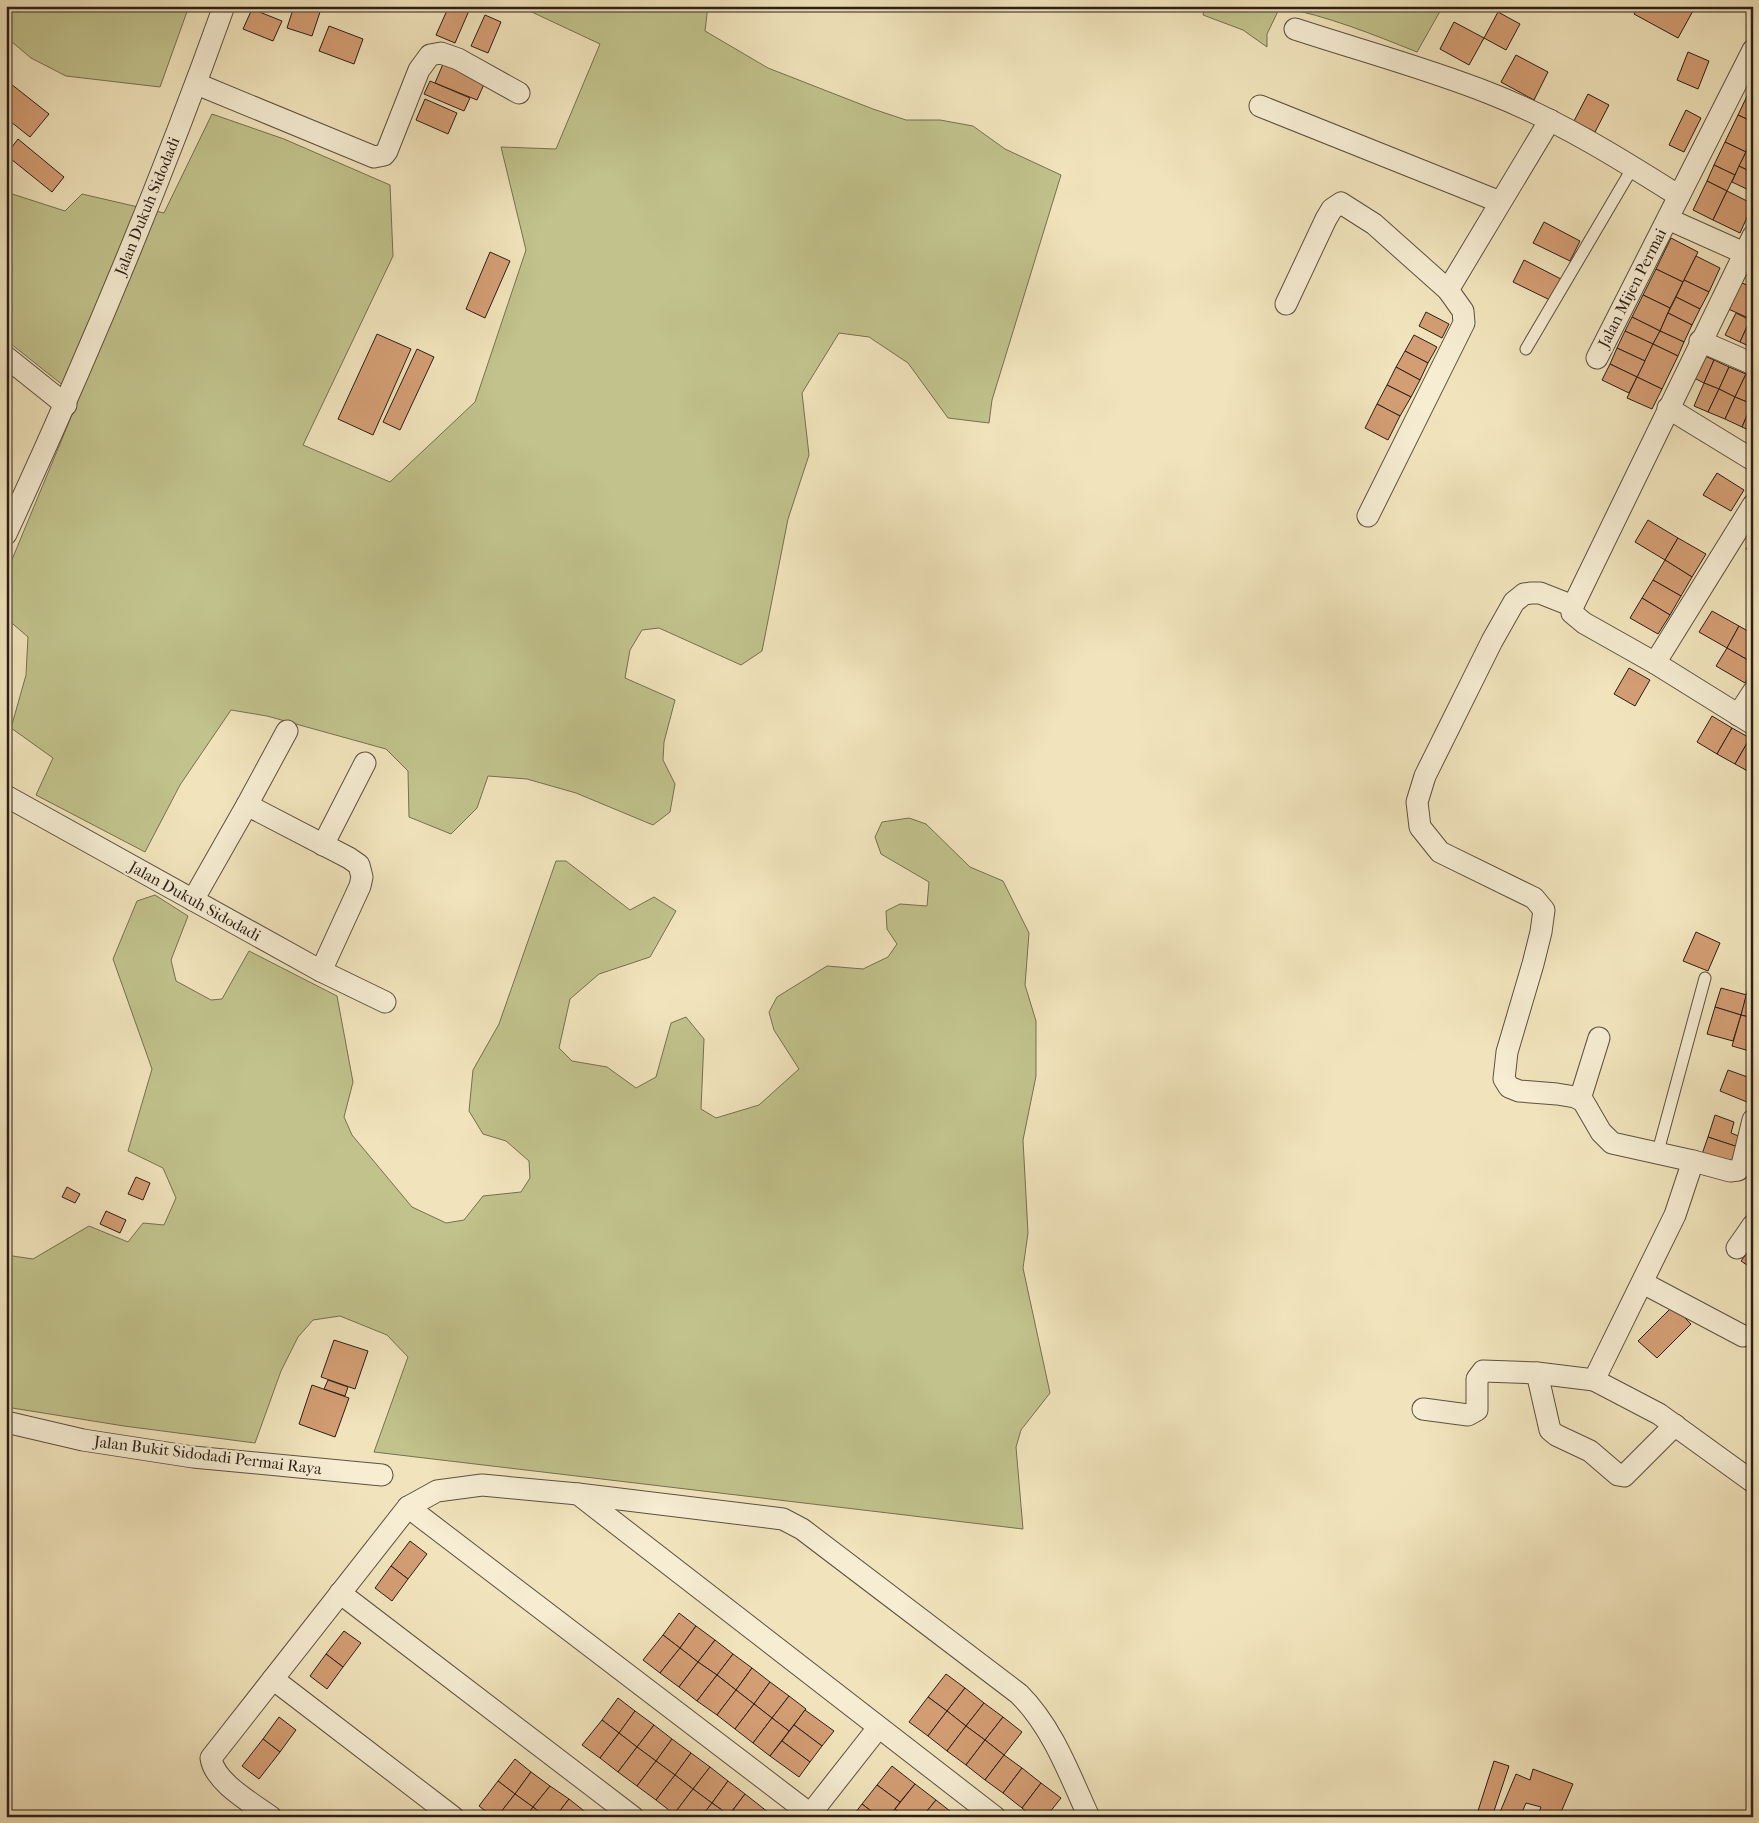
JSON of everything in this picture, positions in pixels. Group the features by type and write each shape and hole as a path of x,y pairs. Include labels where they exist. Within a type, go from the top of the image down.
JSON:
{"street":[{"name":"Jalan Dukuh Sidodadi","path":"6,534 66,405 197,84 224,6"},
{"path":"1295,29 1489,93 1550,120 1633,167 1679,196"},
{"name":"Jalan Mijen Permai","path":"1596,358 1753,50"},
{"path":"197,84 374,157 384,155 387,151 419,70 430,55 441,53 458,59 519,93"},
{"path":"1260,106 1500,202"},
{"path":"1448,290 1550,120"},
{"path":"1286,304 1326,219 1332,209 1341,203 1374,224 1448,290 1463,311 1464,323 1368,516"},
{"name":"Jalan Mijen Permai","path":"1668,219 1750,249"},
{"path":"1750,249 1700,341 1573,606 1572,613 1576,619 1746,719 1753,692"},
{"path":"1700,341 1753,364"},
{"path":"6,357 66,405"},
{"path":"1668,408 1753,460"},
{"path":"1655,664 1753,505"},
{"path":"1573,606 1540,593 1524,594 1514,602 1492,641 1425,776 1417,810 1420,827 1440,852 1511,885 1534,898 1541,905 1544,916 1541,932 1507,1052 1504,1079 1509,1086 1519,1091 1557,1094 1580,1099 1590,1111 1601,1132 1612,1143 1730,1171 1745,1172 1742,1165 1753,1120"},
{"path":"193,900 287,731"},
{"path":"323,845 366,763"},
{"name":"Jalan Dukuh Sidodadi","path":"6,796 321,971 385,1002"},
{"path":"247,805 359,865 362,876 360,886 321,971"},
{"path":"1580,1099 1599,1038"},
{"path":"1594,1380 1675,1215 1693,1161"},
{"path":"1737,1248 1753,1225"},
{"path":"1643,1283 1743,1336"},
{"path":"1423,1409 1468,1415 1477,1410 1477,1379 1483,1371 1537,1373 1594,1380 1675,1426 1753,1482"},
{"path":"1537,1373 1550,1430 1556,1435 1590,1451 1618,1475 1624,1476 1675,1426"},
{"name":"Jalan Bukit Sidodadi Permai Raya","path":"6,1422 83,1440 193,1457 382,1475"},
{"path":"271,1817 222,1779 212,1768 211,1758 408,1507 437,1491 482,1485 578,1494 783,1519 802,1529 968,1653 1030,1705 1048,1730 1089,1817"},
{"path":"578,1494 995,1817"},
{"path":"408,1507 811,1816 878,1728"},
{"path":"340,1592 633,1817"},
{"path":"273,1679 453,1817"}],"lane":[{"path":"1526,349 1633,167"},
{"path":"1657,1155 1705,978"}],"green space":[{"path":"6,6 189,6 160,87 66,76 31,58 6,37"},
{"path":"519,6 708,6 705,31 768,68 906,120 940,120 973,126 1005,149 1061,175 992,400 989,423 948,418 908,363 869,337 839,333 802,393 809,455 788,519 762,651 741,665 659,628 642,630 630,650 625,678 675,700 664,742 663,760 675,784 670,812 653,825 576,793 527,779 488,776 477,808 451,834 409,817 408,771 386,749 267,716 231,710 180,785 145,852 36,795 53,758 11,728 26,675 28,637 6,618 6,574 79,398 6,340 6,192 65,211 82,194 164,213 212,114 284,139 390,185 393,256 303,445 390,482 475,402 526,250 501,147 556,149 600,44"},
{"path":"1205,6 1443,6 1417,52 1333,20 1280,7 1267,34 1267,47 1243,30 1203,15"},
{"path":"909,818 926,824 970,867 1003,881 1029,933 1025,985 1036,1021 1036,1076 1023,1140 1028,1233 1023,1268 1050,1393 1021,1430 1016,1447 1023,1529 374,1452 408,1357 387,1335 340,1316 313,1320 298,1337 281,1371 255,1443 124,1426 6,1407 6,1255 33,1259 89,1226 128,1242 143,1223 164,1225 176,1198 163,1168 128,1151 152,1069 113,959 137,901 155,895 188,916 171,960 176,981 211,1000 222,999 249,951 337,996 353,1082 344,1117 352,1135 412,1207 446,1223 464,1220 483,1196 521,1192 530,1178 529,1161 506,1141 483,1134 469,1111 473,1070 499,1024 556,861 566,861 630,910 654,897 676,911 650,957 599,974 570,999 559,1048 572,1061 607,1067 636,1088 656,1077 671,1023 686,1017 704,1039 701,1109 716,1118 759,1105 799,1069 774,1030 769,1012 777,997 827,966 863,969 888,957 897,944 887,929 886,911 900,904 927,906 929,882 881,854 875,837 882,822"}],"building":[{"path":"294,6 322,6 312,36 287,28"},
{"path":"449,6 471,6 455,43 436,35"},
{"path":"1639,6 1689,6 1694,9 1678,38 1634,14"},
{"path":"252,9 282,21 273,41 243,29"},
{"path":"1498,12 1520,24 1506,50 1484,38"},
{"path":"485,15 501,22 488,53 471,46"},
{"path":"1454,22 1484,38 1469,65 1440,49"},
{"path":"329,26 363,39 354,64 319,51"},
{"path":"1688,52 1709,61 1698,89 1677,80"},
{"path":"1516,55 1548,72 1534,100 1501,82"},
{"path":"443,64 485,82 477,100 435,83"},
{"path":"6,80 49,114 30,137 6,118"},
{"path":"430,81 470,98 464,111 424,94"},
{"path":"1588,94 1609,105 1595,132 1574,121"},
{"path":"1748,94 1753,96 1753,122 1738,115"},
{"path":"425,99 457,113 448,134 416,120"},
{"path":"1686,110 1701,118 1684,152 1669,145"},
{"path":"1738,115 1753,122 1753,138 1746,152 1725,142"},
{"path":"18,139 64,177 52,192 6,155"},
{"path":"1725,142 1746,152 1735,175 1714,165"},
{"path":"1748,148 1753,151 1753,173 1739,166"},
{"path":"1714,165 1735,175 1727,191 1707,181"},
{"path":"1739,166 1753,173 1753,192 1732,182"},
{"path":"1707,181 1727,191 1713,220 1693,210"},
{"path":"1727,191 1753,204 1740,233 1713,220"},
{"path":"1544,222 1580,241 1570,261 1533,243"},
{"path":"1671,238 1698,252 1683,282 1656,269"},
{"path":"490,252 510,261 485,318 466,309"},
{"path":"1696,256 1720,268 1709,292 1684,280"},
{"path":"1524,260 1561,279 1550,300 1513,282"},
{"path":"1656,269 1683,282 1670,308 1643,295"},
{"path":"1684,280 1709,292 1700,309 1676,297"},
{"path":"1738,281 1753,288 1753,320 1726,308"},
{"path":"1643,295 1670,308 1660,331 1632,317"},
{"path":"1676,297 1700,309 1692,325 1668,313"},
{"path":"1426,312 1449,324 1442,338 1419,326"},
{"path":"1668,313 1692,325 1684,342 1660,331"},
{"path":"1736,313 1750,320 1740,342 1725,335"},
{"path":"1632,317 1660,331 1653,344 1625,331"},
{"path":"1750,320 1753,321 1753,348 1740,342"},
{"path":"1625,331 1653,344 1645,361 1617,348"},
{"path":"1660,331 1684,342 1678,356 1653,344"},
{"path":"377,334 411,349 373,435 338,419"},
{"path":"1414,335 1437,347 1428,363 1405,351"},
{"path":"1653,344 1678,356 1662,389 1637,377"},
{"path":"1617,348 1645,361 1637,377 1610,364"},
{"path":"417,349 434,357 400,430 383,422"},
{"path":"1405,351 1428,363 1420,380 1396,367"},
{"path":"1700,354 1714,360 1704,383 1690,376"},
{"path":"1714,360 1729,367 1719,389 1704,383"},
{"path":"1610,364 1637,377 1629,393 1602,380"},
{"path":"1396,367 1420,380 1411,397 1387,385"},
{"path":"1729,367 1746,374 1735,397 1719,389"},
{"path":"1746,374 1753,377 1752,404 1735,397"},
{"path":"1637,377 1662,389 1652,409 1627,398"},
{"path":"1704,383 1719,389 1708,412 1694,406"},
{"path":"1387,385 1411,397 1400,416 1377,404"},
{"path":"1719,389 1735,397 1725,419 1708,412"},
{"path":"1735,397 1752,404 1742,427 1725,419"},
{"path":"1377,404 1400,416 1388,440 1365,428"},
{"path":"1753,405 1753,432 1742,427"},
{"path":"1717,473 1744,490 1731,511 1703,495"},
{"path":"1648,520 1678,538 1665,560 1635,542"},
{"path":"1678,538 1706,554 1692,577 1665,560"},
{"path":"1753,538 1753,553 1746,549"},
{"path":"1665,560 1692,577 1681,596 1653,580"},
{"path":"1653,580 1681,596 1670,615 1642,598"},
{"path":"1642,598 1670,615 1658,634 1630,618"},
{"path":"1712,611 1739,626 1727,648 1699,632"},
{"path":"1739,626 1753,634 1753,663 1727,648"},
{"path":"1727,648 1753,663 1753,670 1745,683 1716,666"},
{"path":"1629,668 1650,680 1635,706 1614,694"},
{"path":"1712,716 1732,728 1717,754 1697,742"},
{"path":"1732,728 1750,738 1735,764 1717,754"},
{"path":"1750,738 1753,740 1753,774 1735,764"},
{"path":"1696,932 1720,943 1708,971 1683,961"},
{"path":"1721,988 1747,995 1741,1015 1715,1007"},
{"path":"1748,988 1753,990 1753,1018 1741,1015"},
{"path":"1715,1007 1741,1015 1733,1041 1707,1034"},
{"path":"1741,1015 1753,1018 1753,1052 1732,1046"},
{"path":"1728,1070 1753,1079 1747,1102 1720,1091"},
{"path":"1715,1115 1734,1122 1731,1133 1741,1137 1738,1147 1708,1137"},
{"path":"1708,1137 1738,1147 1730,1168 1701,1157"},
{"path":"136,1177 150,1183 143,1200 128,1194"},
{"path":"67,1187 80,1194 75,1203 62,1197"},
{"path":"106,1211 126,1220 120,1233 100,1224"},
{"path":"1753,1245 1753,1269 1741,1261"},
{"path":"1673,1306 1691,1324 1657,1358 1638,1341"},
{"path":"334,1340 368,1351 355,1389 321,1377"},
{"path":"328,1380 348,1387 345,1396 324,1389"},
{"path":"312,1385 349,1398 335,1437 299,1424"},
{"path":"410,1541 427,1554 408,1579 391,1566"},
{"path":"391,1566 408,1579 392,1601 375,1588"},
{"path":"679,1613 696,1626 680,1648 663,1635"},
{"path":"696,1626 715,1640 698,1662 680,1648"},
{"path":"344,1631 361,1643 343,1667 326,1654"},
{"path":"663,1635 680,1648 660,1673 643,1660"},
{"path":"715,1640 733,1654 717,1675 698,1662"},
{"path":"680,1648 698,1662 679,1687 660,1673"},
{"path":"326,1654 343,1667 327,1689 310,1676"},
{"path":"733,1654 752,1668 736,1690 717,1675"},
{"path":"698,1662 717,1675 697,1701 679,1687"},
{"path":"752,1668 770,1682 754,1704 736,1690"},
{"path":"946,1674 965,1688 947,1711 928,1697"},
{"path":"717,1675 736,1690 717,1715 697,1701"},
{"path":"770,1682 789,1696 772,1718 754,1704"},
{"path":"965,1688 984,1703 966,1726 947,1711"},
{"path":"736,1690 754,1704 735,1729 717,1715"},
{"path":"789,1696 806,1709 789,1731 772,1718"},
{"path":"928,1697 947,1711 928,1736 909,1722"},
{"path":"618,1698 635,1711 619,1733 602,1720"},
{"path":"984,1703 1003,1717 985,1740 966,1726"},
{"path":"754,1704 772,1718 753,1743 735,1729"},
{"path":"805,1710 834,1731 822,1746 794,1725"},
{"path":"635,1711 654,1725 637,1747 619,1733"},
{"path":"947,1711 966,1726 947,1751 928,1736"},
{"path":"279,1717 296,1730 280,1752 263,1739"},
{"path":"1003,1717 1022,1732 1004,1755 985,1740"},
{"path":"772,1718 789,1731 770,1756 753,1743"},
{"path":"602,1720 619,1733 600,1758 582,1745"},
{"path":"654,1725 672,1739 656,1761 637,1747"},
{"path":"794,1725 822,1746 810,1762 782,1741"},
{"path":"966,1726 985,1740 966,1765 947,1751"},
{"path":"619,1733 637,1747 618,1772 600,1758"},
{"path":"263,1739 280,1752 259,1779 242,1766"},
{"path":"672,1739 691,1753 675,1775 656,1761"},
{"path":"985,1740 1004,1755 985,1780 966,1765"},
{"path":"782,1741 810,1762 799,1777 770,1756"},
{"path":"637,1747 656,1761 637,1786 618,1772"},
{"path":"691,1753 710,1767 693,1789 675,1775"},
{"path":"1004,1755 1022,1768 1003,1793 985,1780"},
{"path":"515,1759 531,1772 515,1794 498,1781"},
{"path":"656,1761 675,1775 656,1800 637,1786"},
{"path":"1494,1761 1509,1766 1492,1817 1486,1817 1477,1814"},
{"path":"892,1766 915,1784 900,1802 877,1785"},
{"path":"710,1767 728,1781 712,1803 693,1789"},
{"path":"1022,1768 1041,1783 1022,1808 1003,1793"},
{"path":"1533,1769 1573,1784 1559,1817 1537,1817 1541,1807 1526,1803 1520,1817 1498,1817 1516,1774 1530,1780"},
{"path":"531,1772 550,1786 533,1807 515,1794"},
{"path":"675,1775 693,1789 674,1814 656,1800"},
{"path":"498,1781 515,1794 497,1817 493,1817 479,1806"},
{"path":"728,1781 745,1794 729,1815 712,1803"},
{"path":"1041,1783 1061,1798 1046,1817 1033,1817 1022,1808"},
{"path":"915,1784 936,1800 922,1817 904,1817 895,1809"},
{"path":"877,1785 900,1802 889,1817 879,1817 862,1804"},
{"path":"550,1786 569,1799 555,1817 546,1817 533,1807"},
{"path":"693,1789 712,1803 701,1817 678,1817 674,1814"},
{"path":"515,1794 533,1807 526,1817 497,1817"},
{"path":"745,1794 773,1817 742,1817 733,1810"},
{"path":"569,1799 588,1814 585,1817 555,1817"},
{"path":"936,1800 955,1815 954,1817 922,1817"},
{"path":"712,1803 729,1815 728,1817 701,1817"},
{"path":"862,1804 879,1817 852,1817"},
{"path":"533,1807 546,1817 526,1817"},
{"path":"895,1809 904,1817 889,1817"},
{"path":"733,1810 742,1817 728,1817"}]}
